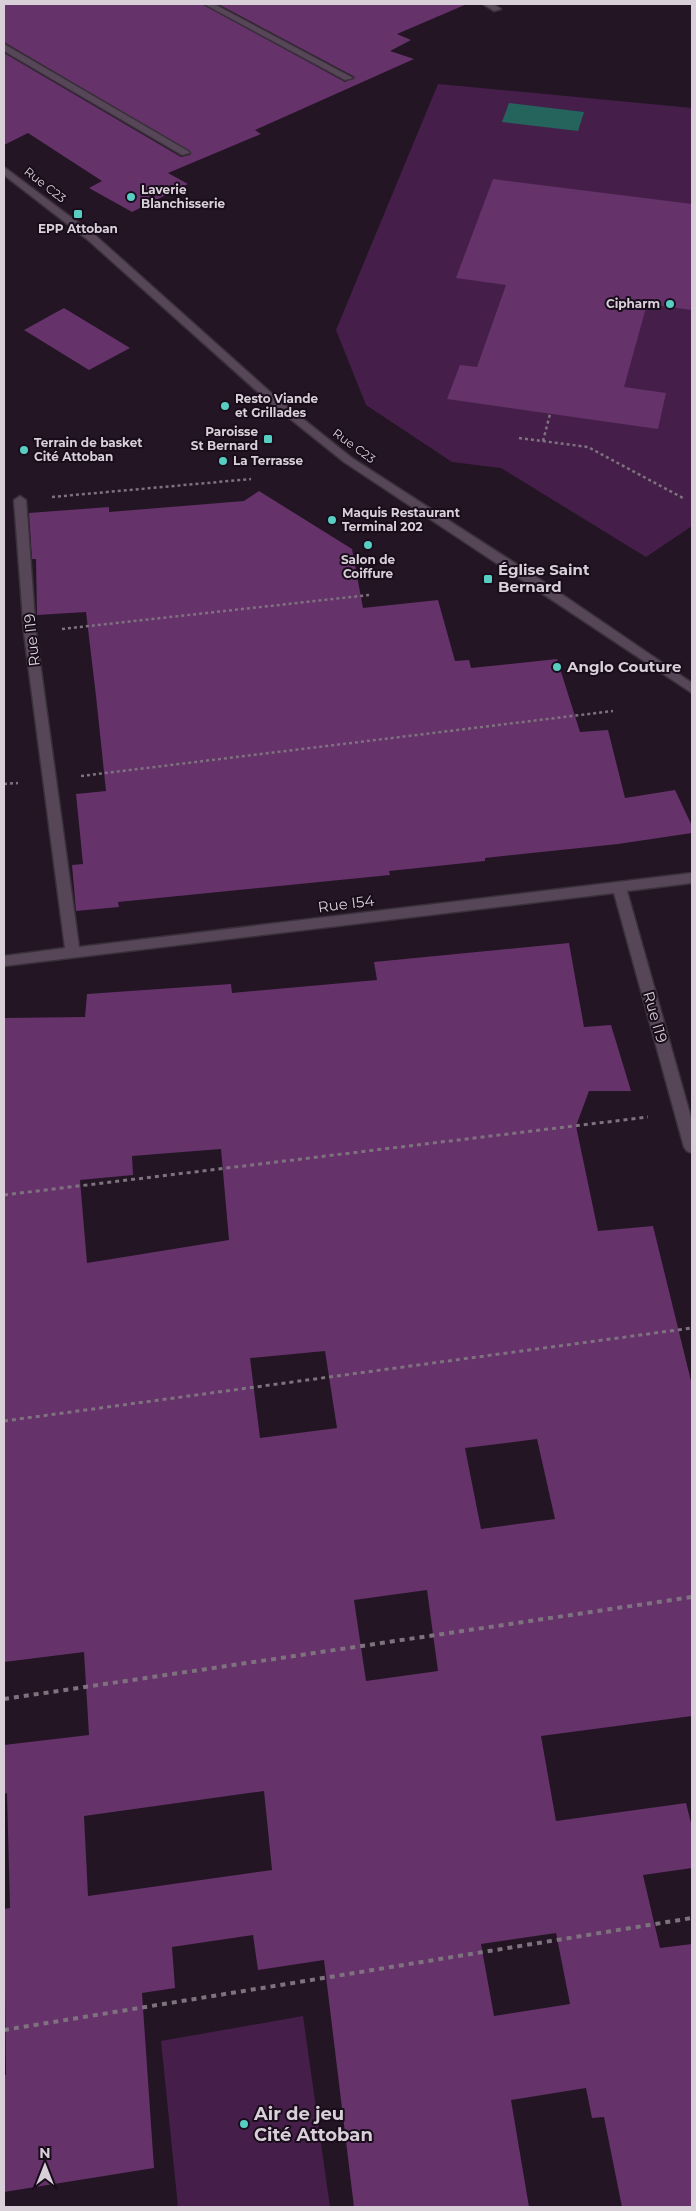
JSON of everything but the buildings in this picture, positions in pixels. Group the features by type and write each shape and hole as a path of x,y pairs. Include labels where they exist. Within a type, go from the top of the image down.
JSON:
{"street":[{"path":"208,4 348,78"},
{"path":"487,4 497,9"},
{"path":"4,47 185,154"},
{"name":"Rue C23","path":"4,170 92,238 273,400 348,460 531,580 692,689"},
{"name":"Rue I19","path":"20,500 30,633 74,953"},
{"name":"Rue I54","path":"4,961 692,878"},
{"name":"Rue I19","path":"619,887 692,1147"}],"path":[{"path":"543,441 550,414"},
{"path":"519,438 588,447 683,498"},
{"path":"20,500 251,479"},
{"path":"30,633 369,595"},
{"path":"4,784 613,711"},
{"path":"4,1195 682,1113"},
{"path":"4,1421 692,1328"},
{"path":"4,1699 692,1598"},
{"path":"4,2030 692,1918"}],"shaded area":[{"path":"438,84 692,108 692,526 646,557 501,468 452,462 366,405 336,330"},
{"path":"509,103 584,112 578,131 502,122"},
{"name":"Air de jeu Cité Attoban","path":"303,2016 330,2207 178,2207 161,2041"}],"place":[{"name":"Laverie Blanchisserie","path":"131,197"},
{"name":"EPP Attoban","path":"78,214"},
{"name":"Cipharm","path":"670,304"},
{"name":"Resto Viande et Grillades","path":"225,406"},
{"name":"Paroisse St Bernard","path":"268,439"},
{"name":"Terrain de basket Cité Attoban","path":"24,450"},
{"name":"La Terrasse","path":"223,461"},
{"name":"Maquis Restaurant Terminal 202","path":"332,520"},
{"name":"Salon de Coiffure","path":"368,545"},
{"name":"Église Saint Bernard","path":"488,579"},
{"name":"Anglo Couture","path":"557,667"},
{"name":"Air de jeu Cité Attoban","path":"244,2124"}]}
